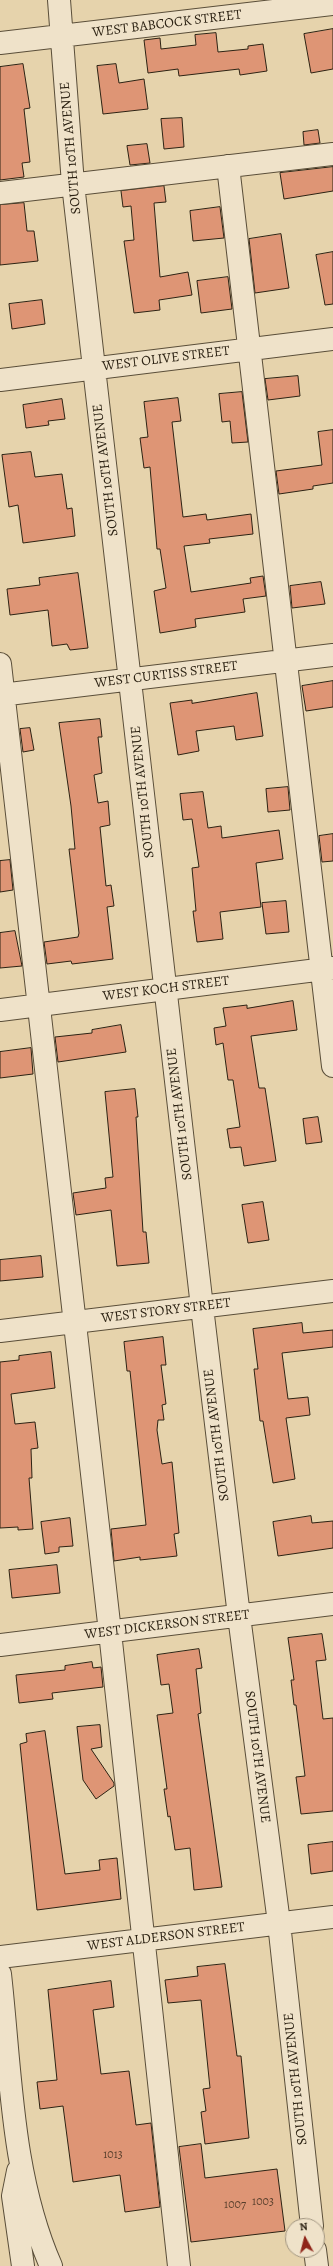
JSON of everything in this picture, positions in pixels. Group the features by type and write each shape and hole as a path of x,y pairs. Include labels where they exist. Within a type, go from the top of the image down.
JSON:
{"street":[{"name":"SOUTH 10TH AVENUE","path":"59,0 73,184 202,1307 239,1616 279,1923 311,2218"},
{"name":"WEST BABCOCK STREET","path":"0,43 333,4"},
{"path":"0,193 333,154"},
{"path":"228,166 286,661 327,968 333,1066"},
{"name":"WEST OLIVE STREET","path":"0,380 333,339"},
{"name":"WEST CURTISS STREET","path":"2,695 333,655"},
{"path":"0,664 2,695 110,1632 179,2266"},
{"name":"WEST KOCH STREET","path":"0,1010 327,968"},
{"name":"WEST STORY STREET","path":"0,1332 333,1291"},
{"name":"WEST DICKERSON STREET","path":"0,1645 333,1604"},
{"name":"WEST ALDERSON STREET","path":"0,1957 333,1916"},
{"path":"0,1974 20,2164 40,2241 51,2266"},
{"path":"20,2164 13,2196 24,2266"}],"building":[{"path":"333,29 333,69 311,73 304,34"},
{"path":"216,33 218,52 248,49 248,46 263,44 267,71 240,75 239,69 179,76 178,69 148,73 144,40 160,38 161,49 196,45 195,35"},
{"path":"23,64 30,108 24,109 30,162 22,163 24,177 0,180 0,67"},
{"path":"116,64 119,83 144,79 148,109 103,114 97,66"},
{"path":"182,118 184,147 164,149 161,119"},
{"path":"318,130 320,143 304,145 303,132"},
{"path":"147,144 150,163 130,165 127,146"},
{"path":"333,167 333,191 284,199 280,173"},
{"path":"164,186 166,202 154,203 160,277 188,272 192,295 159,300 160,310 134,313 124,241 134,240 131,206 123,207 121,191"},
{"path":"24,203 27,231 34,231 38,261 0,265 0,205"},
{"path":"220,207 224,238 193,241 190,211"},
{"path":"281,234 289,288 255,293 249,239"},
{"path":"333,252 333,304 325,305 316,255"},
{"path":"228,277 232,309 201,313 197,281"},
{"path":"42,300 45,324 12,329 9,304"},
{"path":"298,376 300,396 268,400 265,379"},
{"path":"242,392 248,442 232,443 230,421 222,422 219,394"},
{"path":"178,398 181,421 172,422 183,517 206,514 207,520 251,514 253,534 209,539 210,543 184,546 191,592 251,583 250,578 263,576 266,596 243,599 245,612 195,619 196,627 160,633 154,591 166,588 160,549 157,549 150,467 144,468 140,438 148,437 144,402"},
{"path":"62,399 65,419 48,421 49,425 26,428 23,405"},
{"path":"333,430 333,483 313,486 313,489 279,494 276,471 322,465 318,432"},
{"path":"31,452 35,477 62,474 67,509 72,508 75,536 23,543 18,505 9,507 2,455"},
{"path":"78,573 88,648 70,650 67,644 52,646 48,610 10,615 7,589 40,585 39,578"},
{"path":"321,582 325,604 292,608 290,586"},
{"path":"333,681 333,707 306,711 302,686"},
{"path":"257,693 263,736 236,740 234,726 196,731 199,751 178,755 170,703 192,700 192,703"},
{"path":"100,719 102,737 98,737 102,773 94,775 98,803 108,801 110,825 100,827 106,886 111,885 114,906 107,907 113,959 72,964 71,961 47,964 44,942 78,937 79,933 69,849 75,849 71,806 59,723"},
{"path":"30,728 34,750 23,752 20,729"},
{"path":"288,787 290,810 268,812 266,789"},
{"path":"203,792 208,828 221,826 222,838 279,830 283,859 256,863 261,907 220,912 223,939 197,942 193,911 196,911 192,868 199,867 192,819 183,820 180,794"},
{"path":"333,834 333,861 322,862 319,836"},
{"path":"10,860 13,890 0,892 0,861"},
{"path":"286,901 289,932 266,934 262,903"},
{"path":"15,931 22,966 0,968 0,933"},
{"path":"293,1001 297,1030 251,1036 259,1088 265,1088 276,1161 244,1166 241,1147 230,1148 227,1129 240,1127 233,1080 228,1080 223,1043 216,1045 214,1028 226,1026 223,1008 247,1005 247,1008"},
{"path":"121,1025 126,1052 58,1062 55,1037 92,1033 92,1030"},
{"path":"31,1048 33,1074 0,1078 0,1052"},
{"path":"135,1089 138,1117 136,1117 143,1232 146,1232 149,1263 117,1266 111,1210 76,1215 73,1193 106,1188 105,1178 113,1177 105,1092"},
{"path":"318,1117 322,1142 306,1144 303,1119"},
{"path":"263,1202 269,1240 248,1243 242,1205"},
{"path":"41,1256 43,1277 0,1281 0,1260"},
{"path":"302,1323 303,1333 333,1330 333,1347 282,1353 288,1399 308,1397 310,1415 286,1418 295,1479 273,1483 263,1421 260,1421 254,1369 258,1369 253,1329"},
{"path":"163,1337 166,1365 161,1365 166,1404 162,1405 164,1420 158,1420 157,1430 162,1464 172,1462 179,1533 174,1534 177,1556 140,1560 140,1557 114,1561 111,1529 146,1525 130,1371 127,1371 124,1342"},
{"path":"51,1352 55,1388 11,1394 15,1424 35,1422 38,1448 31,1449 32,1478 29,1478 33,1529 18,1530 18,1527 0,1528 0,1362 19,1360 19,1356"},
{"path":"311,1516 312,1523 333,1521 333,1548 278,1556 273,1522"},
{"path":"70,1518 73,1546 59,1547 59,1552 45,1554 41,1522"},
{"path":"57,1565 60,1593 12,1598 9,1570"},
{"path":"322,1634 326,1660 316,1661 323,1719 333,1718 333,1811 301,1814 296,1777 305,1776 296,1705 294,1705 291,1680 294,1680 288,1638"},
{"path":"199,1649 202,1668 196,1669 201,1713 198,1714 222,1887 194,1890 190,1848 175,1850 170,1816 168,1817 164,1789 167,1789 157,1715 173,1713 169,1684 161,1685 157,1655"},
{"path":"92,1662 93,1668 101,1667 103,1687 52,1693 53,1699 19,1703 16,1675 65,1670 65,1666"},
{"path":"100,1725 102,1747 91,1749 114,1783 114,1786 96,1799 83,1780 77,1727"},
{"path":"45,1731 65,1874 100,1870 99,1860 117,1858 121,1899 37,1910 20,1744 27,1742 26,1734"},
{"path":"333,1842 333,1871 311,1874 308,1845"},
{"path":"225,1964 237,2056 241,2056 249,2138 205,2144 201,2112 206,2111 203,2089 210,2088 201,2000 168,2003 165,1980 198,1976 197,1967"},
{"path":"111,1981 114,2007 93,2010 101,2074 129,2071 136,2125 151,2123 160,2207 125,2212 120,2175 73,2182 63,2106 40,2109 37,2082 57,2080 48,1990"},
{"path":"201,2144 205,2178 277,2169 285,2231 191,2242 179,2147"}]}
